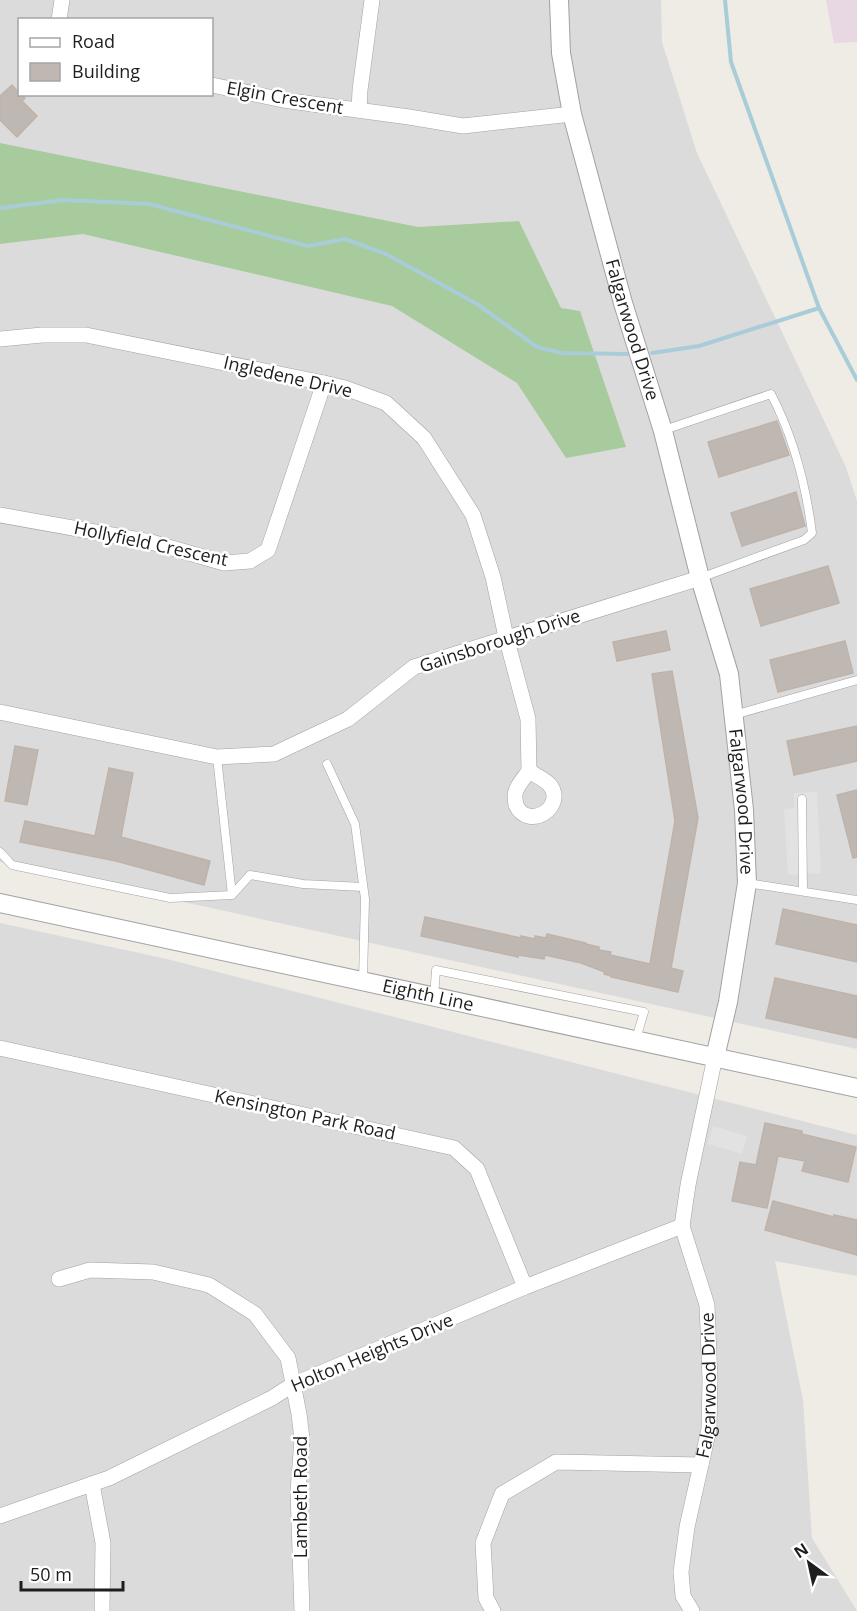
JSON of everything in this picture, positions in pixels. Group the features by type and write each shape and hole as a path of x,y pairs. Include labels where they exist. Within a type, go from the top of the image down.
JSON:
{"street":[{"path":"59,18 62,0"},
{"name":"Elgin Crescent","path":"359,110 372,0"},
{"name":"Falgarwood Drive","path":"559,0 561,53 572,114 623,303 663,431 700,578 729,674 744,810 747,883 728,1002 688,1185 682,1226 707,1305 710,1380 709,1429 687,1527 681,1572 683,1596 692,1611"},
{"name":"Elgin Crescent","path":"213,85 283,100 464,126 572,114"},
{"name":"Ingledene Drive","path":"0,339 42,335 86,335 324,383 386,403 424,438 473,515 493,577 528,719 529,771"},
{"name":"Hollyfield Crescent","path":"0,515 151,542 224,563 249,561 268,550 324,383"},
{"name":"Gainsborough Drive","path":"0,712 216,757 274,754 348,718 414,667 700,578"},
{"name":"Eighth Line","path":"0,903 857,1088"},
{"name":"Kensington Park Road","path":"0,1048 454,1148 477,1169 525,1287"},
{"name":"Holton Heights Drive","path":"0,1516 92,1484 272,1398 292,1385 525,1287 682,1226"},
{"name":"Lambeth Road","path":"60,1279 90,1270 153,1272 209,1285 255,1314 288,1358 303,1439 298,1491 302,1611"},
{"path":"493,1611 486,1598 483,1543 502,1494 556,1462 701,1465"},
{"path":"92,1484 103,1543 102,1611"}],"lane":[{"path":"663,431 771,394 782,416 808,504 812,533 804,540 700,578"},
{"path":"734,715 857,680"},
{"path":"216,757 232,895"},
{"path":"327,765 355,824 365,899 363,982"},
{"path":"802,799 803,891"},
{"path":"0,852 12,865 170,898 232,895 250,875 303,884 363,887"},
{"path":"747,883 857,900"},
{"path":"434,998 436,970 644,1012 636,1041"}],"shaded area":[{"path":"0,0 661,0 662,42 697,153 846,467 857,501 857,1049 0,862"},
{"path":"826,0 857,0 857,42 834,43"},
{"path":"817,792 821,873 788,875 784,809 794,808 794,793"},
{"path":"0,923 167,959 857,1135 857,1276 775,1261 803,1400 812,1538 857,1611 0,1611"},
{"path":"713,1126 747,1136 742,1154 708,1144"}],"green space":[{"path":"0,143 418,227 519,221 561,308 580,311 626,447 566,458 517,383 392,306 83,234 0,244"}],"building":[{"path":"12,85 18,92 18,96 25,98 22,101 37,116 17,137 0,120 0,96"},
{"path":"777,421 789,455 719,477 708,442"},
{"path":"796,492 805,526 742,546 731,513"},
{"path":"828,566 839,603 761,626 750,589"},
{"path":"666,631 670,650 617,661 613,642"},
{"path":"845,641 853,673 778,692 770,660"},
{"path":"672,671 698,818 671,968 683,971 678,992 611,977 604,974 605,972 581,963 545,955 544,959 518,955 518,957 421,936 425,917 521,938 521,936 535,939 535,936 546,938 547,934 599,947 599,950 611,952 610,955 650,964 675,821 652,674"},
{"path":"857,726 857,761 794,775 787,741"},
{"path":"15,746 38,750 27,805 5,801"},
{"path":"109,768 133,773 121,837 210,861 204,885 116,861 20,842 25,821 95,836"},
{"path":"857,790 857,857 853,858 837,795"},
{"path":"783,909 857,925 857,962 776,944"},
{"path":"775,978 857,996 857,1038 766,1018"},
{"path":"765,1123 856,1147 848,1182 802,1171 805,1161 778,1156 767,1208 732,1201 740,1162 756,1165"},
{"path":"773,1201 834,1217 834,1215 857,1220 857,1255 765,1230"}],"waterway":[{"path":"725,0 731,62 819,308 857,380"},
{"path":"0,208 64,200 149,204 308,246 345,239 386,254 477,304 537,347 562,353 627,354"},
{"path":"652,353 699,346 819,308"}]}
